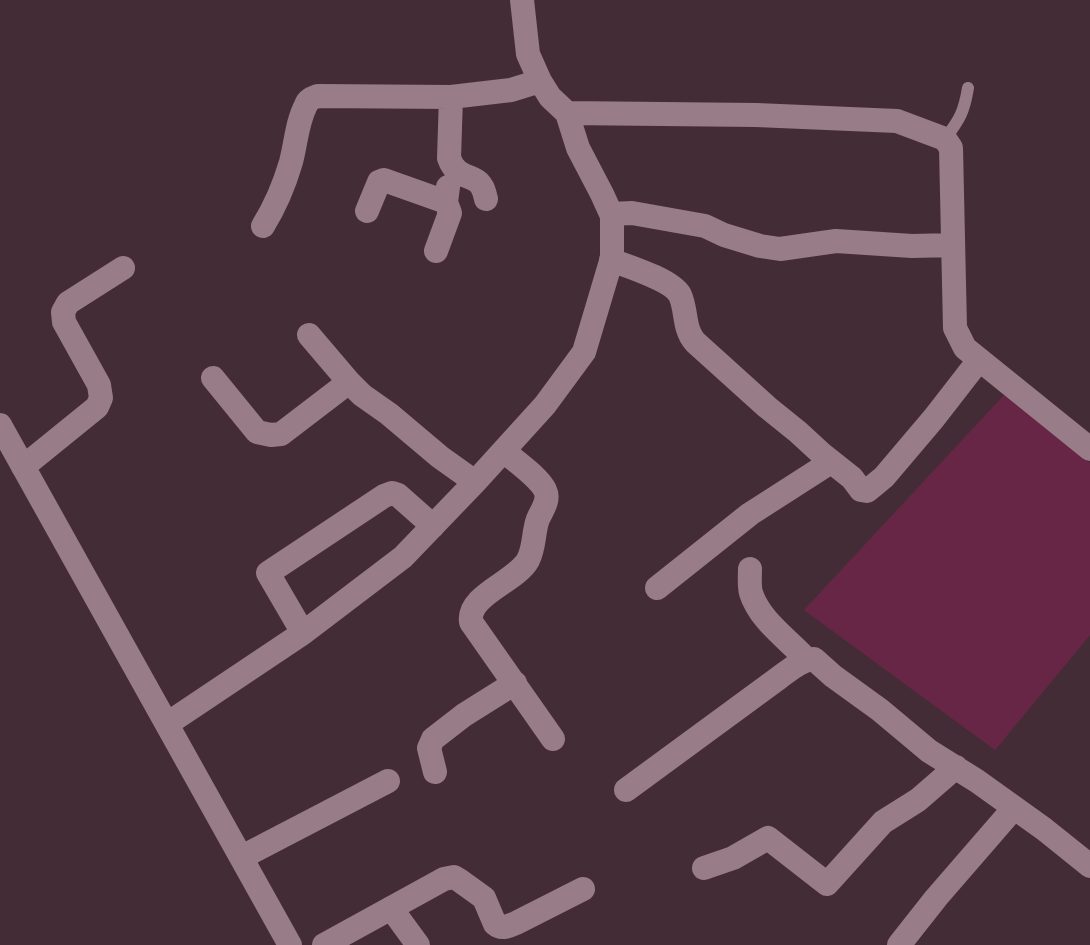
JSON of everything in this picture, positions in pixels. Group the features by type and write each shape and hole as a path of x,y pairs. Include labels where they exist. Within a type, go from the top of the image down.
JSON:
{"street":[{"path":"167,724 303,633 403,557 545,406 584,352 611,260 611,214 578,148 567,113 550,97 540,81 528,54 522,0"},
{"path":"263,226 277,204 291,160 298,126 306,103 311,99 318,96 451,97 511,90 540,81"},
{"path":"451,97 449,158 457,172 478,182 482,186 486,199"},
{"path":"567,113 756,115 897,122 945,139 951,148 955,328 965,348 1090,449"},
{"path":"436,251 450,213 446,202 452,166"},
{"path":"368,211 379,182 384,180 446,202"},
{"path":"611,214 632,213 706,226 724,235 760,246 780,248 836,241 912,246 953,245"},
{"path":"611,260 650,274 675,288 680,295 689,335 695,342 767,407 852,478 861,490 867,491 873,488 884,477 934,418 979,360"},
{"path":"23,466 97,407 101,398 99,385 64,322 63,312 68,302 123,268"},
{"path":"309,335 348,382 362,395 389,414 440,457 474,482"},
{"path":"213,378 257,432 271,435 281,434 348,382"},
{"path":"0,425 290,945"},
{"path":"504,451 542,484 547,492 547,498 537,521 532,550 527,561 510,578 481,599 472,608 470,616 475,628 553,739"},
{"path":"657,588 750,514 831,462"},
{"path":"303,633 268,574 384,496 392,493 398,495 433,526"},
{"path":"750,569 751,592 761,613 807,660"},
{"path":"626,790 780,677 807,660 814,659 833,676 880,710 930,751 1014,808 1090,866"},
{"path":"435,772 429,748 433,739 464,716 515,683"},
{"path":"704,868 733,858 768,838 827,884 883,822 918,800 956,767"},
{"path":"242,858 388,781"},
{"path":"899,945 936,898 1014,808"},
{"path":"324,945 444,879 454,877 484,898 498,927 504,927 583,889"},
{"path":"392,908 418,945"}],"lane":[{"path":"945,139 965,109 968,88"}],"shaded area":[{"path":"1005,394 1090,463 1090,635 995,750 804,610"}]}
